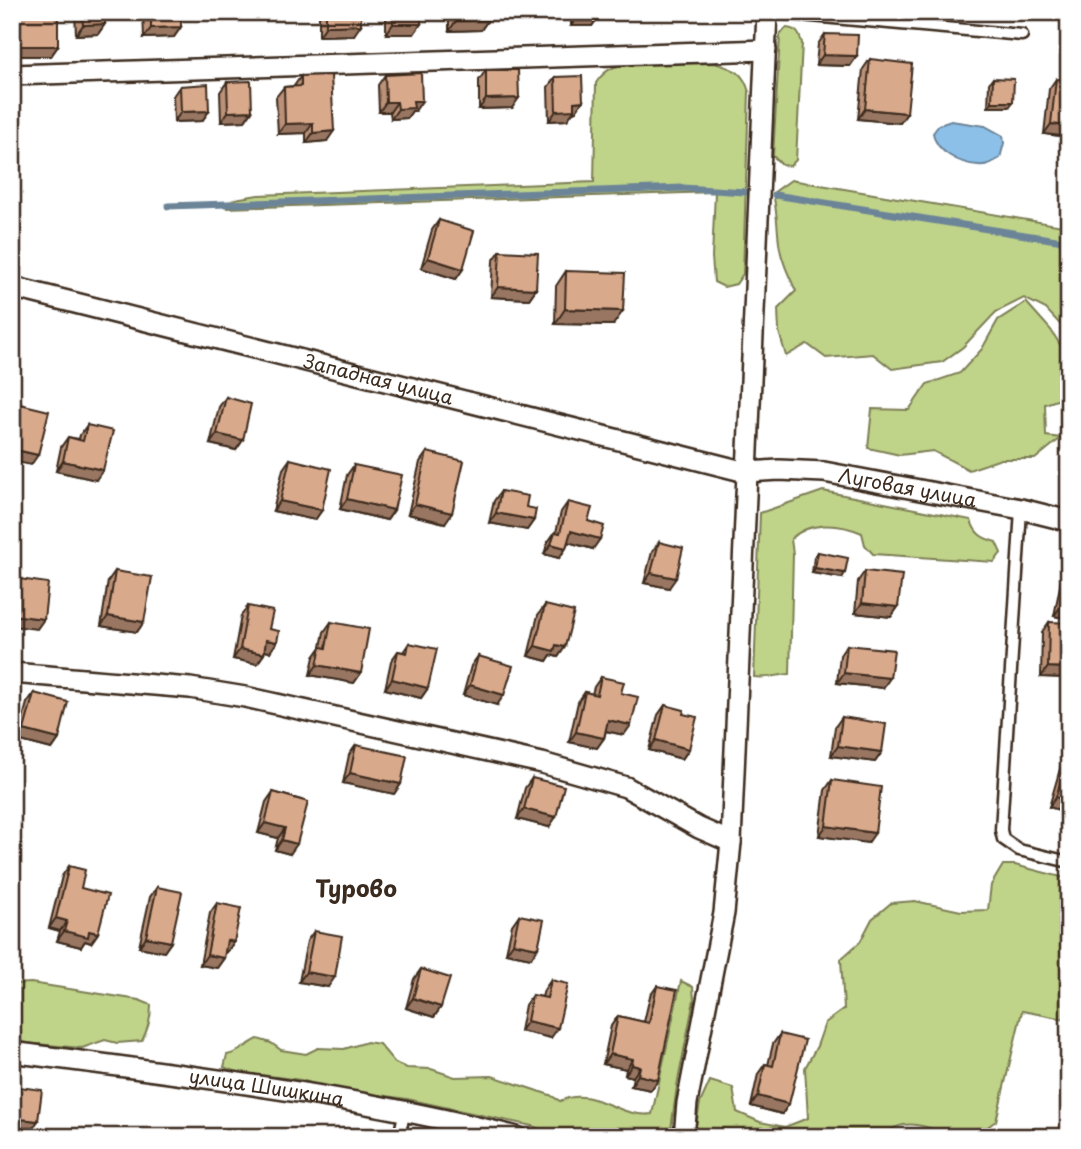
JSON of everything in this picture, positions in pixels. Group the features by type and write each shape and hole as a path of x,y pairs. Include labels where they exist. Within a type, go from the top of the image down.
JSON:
{"street":[{"path":"684,1137 687,1103 724,913 731,842 767,12"},
{"path":"12,75 766,50"},
{"name":"Западная улица","path":"12,287 746,472"},
{"name":"Луговая улица","path":"746,472 824,472 1021,509 1069,521"},
{"path":"12,673 190,688 246,697 542,763 626,787 699,828 731,842"},
{"name":"улица Шишкина","path":"12,1052 196,1077 405,1110 517,1137"}],"lane":[{"path":"767,12 1022,35"},
{"path":"1021,509 1001,830 1003,839 1019,850 1069,862"},
{"path":"399,1137 405,1110"}],"green space":[{"path":"786,28 797,32 802,43 796,160 790,166 782,165 773,156 780,35"},
{"path":"714,63 741,75 749,92 743,274 736,284 724,287 714,282 712,257 715,192 227,208 227,204 235,199 258,195 594,182 596,83 602,75 612,68 626,64"},
{"path":"791,180 1069,227 1069,334 1046,309 1024,298 996,312 963,347 942,362 892,369 873,354 826,358 807,344 786,356 779,332 778,309 796,291 780,249 773,193"},
{"path":"1026,302 1051,330 1069,359 1069,396 1045,404 1046,436 1061,438 1035,459 1001,459 969,470 933,451 900,455 868,448 872,409 909,410 927,384 960,373 982,349 998,320"},
{"path":"823,491 971,520 980,535 996,542 1001,553 994,562 873,554 865,545 862,533 844,527 825,525 798,533 791,539 793,554 790,674 754,677 760,513"},
{"path":"1003,865 1015,865 1069,879 1069,1020 1022,1011 996,1121 979,1134 963,1137 912,1124 892,1129 891,1137 694,1137 700,1103 710,1081 733,1088 737,1112 760,1122 785,1127 808,1118 805,1068 825,1023 844,1009 841,959 860,942 872,919 891,903 915,901 961,911 988,910 991,885"},
{"path":"681,981 693,987 694,1000 670,1137 556,1135 532,1126 407,1099 327,1088 301,1080 235,1072 224,1067 227,1055 258,1039 281,1050 306,1054 318,1048 344,1049 367,1042 379,1044 395,1063 407,1068 431,1069 455,1077 492,1076 550,1095 560,1101 584,1097 628,1112 652,1114"},
{"path":"31,983 139,1000 151,1005 149,1023 142,1041 117,1043 105,1040 82,1048 12,1042 12,984"}],"water":[{"path":"951,121 985,126 1003,136 1000,158 978,165 950,156 939,146 933,133 939,125"}],"building":[{"path":"58,12 58,46 17,46 17,13"},
{"path":"82,12 105,12 105,24 83,25"},
{"path":"151,12 181,12 181,27 151,28"},
{"path":"326,12 361,12 361,25 326,26"},
{"path":"393,12 421,12 421,24 393,24"},
{"path":"456,12 488,12 488,20 456,21"},
{"path":"578,12 599,12 599,16 578,16"},
{"path":"825,34 858,35 857,56 823,55"},
{"path":"870,59 912,64 907,113 865,109"},
{"path":"486,70 518,70 519,98 486,99"},
{"path":"421,73 422,101 413,101 414,108 398,109 397,102 386,102 385,75"},
{"path":"331,75 334,131 313,133 313,123 285,124 284,87 301,86 301,76"},
{"path":"582,76 583,101 574,102 574,110 556,111 555,77"},
{"path":"993,78 1014,79 1013,102 992,102"},
{"path":"1056,79 1069,80 1069,126 1051,124"},
{"path":"251,81 252,111 228,112 227,82"},
{"path":"208,84 209,111 181,112 180,86"},
{"path":"439,220 474,231 463,269 428,258"},
{"path":"500,251 538,253 536,289 498,287"},
{"path":"566,271 625,273 623,311 565,309"},
{"path":"226,397 251,404 243,440 217,434"},
{"path":"12,402 49,411 38,455 12,449"},
{"path":"87,425 113,431 103,470 63,461 68,437 83,441"},
{"path":"427,452 464,461 452,513 415,504"},
{"path":"290,459 331,469 322,510 280,501"},
{"path":"354,465 402,475 394,510 347,499"},
{"path":"501,491 528,496 526,507 536,509 534,520 496,513"},
{"path":"568,502 592,508 588,521 604,526 600,539 571,531 566,548 551,544 555,532 560,533"},
{"path":"659,542 683,548 676,578 651,573"},
{"path":"818,552 848,558 845,573 815,568"},
{"path":"115,571 152,577 144,622 108,616"},
{"path":"865,571 902,575 898,607 862,603"},
{"path":"1069,572 1069,607 1061,606"},
{"path":"12,578 48,583 44,619 12,615"},
{"path":"545,605 574,612 565,647 556,645 554,651 535,646"},
{"path":"248,606 273,611 269,629 279,631 277,642 266,640 264,654 240,649"},
{"path":"331,622 369,629 361,673 317,665 321,647 326,648"},
{"path":"1049,622 1069,623 1069,668 1048,667"},
{"path":"409,643 437,649 428,688 392,679 398,651 407,653"},
{"path":"847,645 894,650 890,678 844,673"},
{"path":"478,656 513,666 504,695 470,685"},
{"path":"601,677 624,682 621,693 638,697 631,725 608,720 604,738 576,732 585,692 597,695"},
{"path":"34,693 68,702 59,739 24,730"},
{"path":"665,705 684,710 683,714 697,717 689,749 656,740"},
{"path":"842,717 886,724 882,752 838,746"},
{"path":"356,745 407,756 401,784 350,773"},
{"path":"1069,753 1069,801 1056,797"},
{"path":"532,778 564,786 556,817 524,809"},
{"path":"832,780 881,787 875,833 826,826"},
{"path":"273,792 308,802 297,844 282,840 285,828 265,823"},
{"path":"69,866 85,870 81,888 108,895 98,933 89,931 88,937 64,931 67,921 56,918"},
{"path":"157,887 182,892 171,942 146,937"},
{"path":"217,903 241,908 234,942 227,940 224,958 207,955"},
{"path":"519,915 544,920 538,948 513,943"},
{"path":"314,931 342,936 335,977 306,972"},
{"path":"421,969 450,978 441,1007 413,998"},
{"path":"551,980 568,984 558,1028 527,1021 532,995 547,998"},
{"path":"657,986 677,990 658,1080 638,1075 640,1067 632,1065 633,1059 610,1054 618,1016 649,1023"},
{"path":"780,1034 805,1040 789,1104 758,1096 765,1064 773,1066"},
{"path":"12,1086 42,1090 38,1121 12,1118"},
{"path":"910,1132 924,1137 908,1137"}],"waterway":[{"path":"168,206 683,188 745,192"},
{"path":"775,195 1069,242"}],"district":[{"name":"Турово","path":"356,889"}]}
